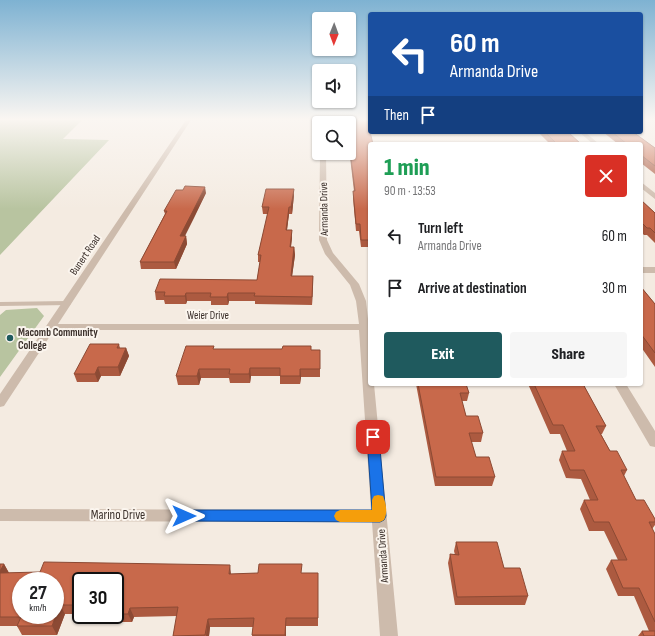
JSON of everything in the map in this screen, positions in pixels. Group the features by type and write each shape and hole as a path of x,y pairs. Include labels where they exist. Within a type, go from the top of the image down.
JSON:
{"street":[{"name":"Bunert Road","path":"0,403 169,150"},
{"name":"Armanda Drive","path":"323,160 323,240 329,254 350,279 357,290 361,301 368,374"},
{"path":"643,186 655,197"},
{"path":"643,270 655,270"},
{"name":"Weier Drive","path":"51,327 364,327"},
{"name":"Armanda Drive","path":"369,386 389,636"},
{"path":"621,386 655,442"},
{"name":"Marino Drive","path":"0,515 380,516"}],"lane":[{"path":"0,304 67,303"}],"green space":[{"path":"0,150 100,150 0,255"},
{"path":"37,308 44,316 0,377 0,315 6,310"}],"building":[{"path":"356,150 368,150 368,240 361,240 360,224 356,224 353,191 355,191 351,160 356,160"},
{"path":"643,150 655,150 655,166 643,157"},
{"path":"185,186 205,187 180,236 186,236 174,262 140,262 167,211 164,211 176,190 183,190"},
{"path":"266,189 294,189 291,207 289,207 286,230 292,230 290,247 294,247 291,276 313,276 312,297 254,296 255,293 228,293 227,297 210,297 211,293 186,293 185,296 164,296 165,292 155,292 160,279 257,280 261,255 258,255 269,207 262,207"},
{"path":"643,202 655,213 655,233 650,228 647,228 643,224"},
{"path":"643,289 655,304 655,353 643,337"},
{"path":"90,344 119,344 117,348 126,348 118,367 98,367 95,374 74,374"},
{"path":"186,346 214,346 213,349 282,349 283,346 311,346 311,350 320,350 320,369 300,369 300,376 280,376 280,368 250,368 249,374 229,374 230,369 199,369 197,376 176,376"},
{"path":"418,386 467,386 469,393 460,393 466,416 478,416 483,433 469,433 476,457 489,457 495,477 436,477"},
{"path":"535,386 584,386 606,426 596,426 610,451 617,451 627,470 621,470 636,500 644,500 655,519 655,522 649,522 655,534 655,622 639,588 623,588 611,560 627,560 609,522 594,522 584,500 598,500 584,470 570,470 562,451 575,451 563,425 553,425"},
{"path":"456,542 497,542 504,568 520,568 528,596 457,597 450,554 459,555"},
{"path":"44,562 230,565 229,574 258,573 259,564 302,564 301,573 318,573 318,618 286,618 285,635 252,635 254,618 208,619 205,635 173,636 178,607 130,608 128,614 124,614 124,572 72,572 72,605 64,605 64,572 40,572"},
{"path":"0,564 4,564 0,571"},
{"path":"0,573 12,573 12,617 0,617"},
{"path":"18,624 53,624 52,626 17,626"},
{"path":"642,631 655,631 655,636 644,636"}],"slow traffic":[{"path":"340,516 380,516 378,500"}],"place":[{"name":"Macomb Community College","path":"10,338"}],"route":[{"path":"184,516 380,516 373,437"}]}
